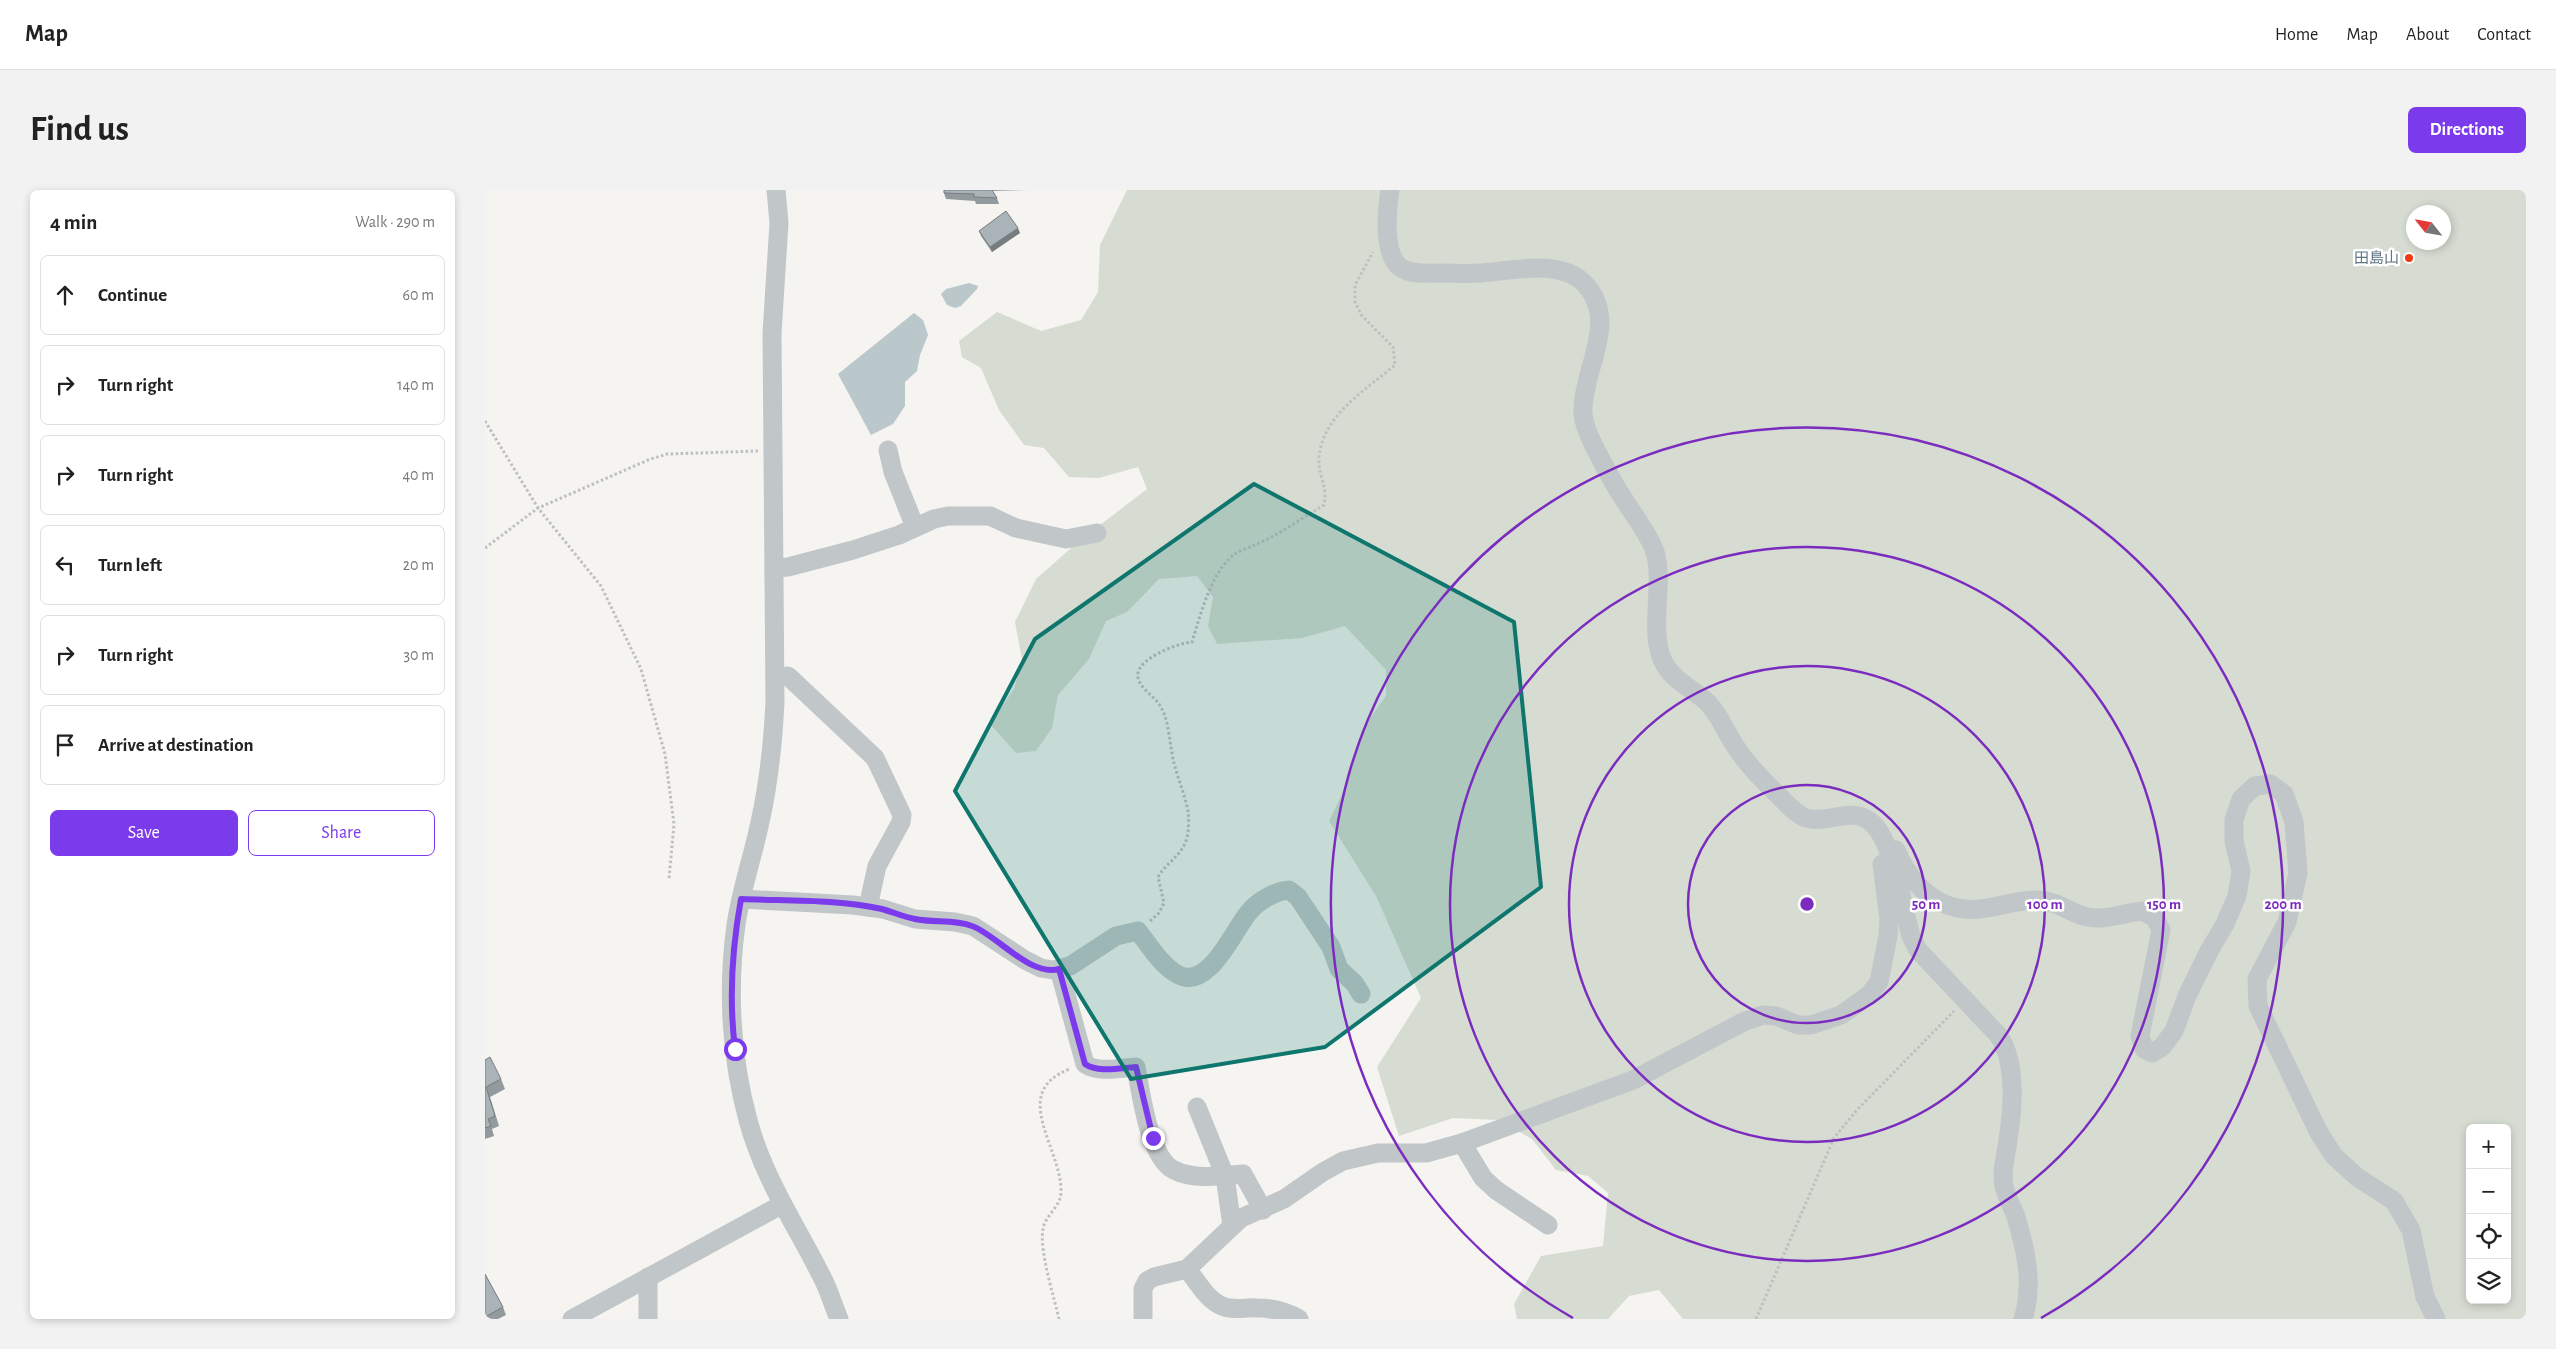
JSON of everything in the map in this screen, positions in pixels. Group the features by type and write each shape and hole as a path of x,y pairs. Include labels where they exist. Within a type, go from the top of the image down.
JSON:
{"street":[{"path":"776,190 779,223 772,333 775,677 773,752 760,823 736,925 733,970 733,1035 737,1076 748,1121 760,1156 781,1205 823,1278 839,1319"},
{"path":"1390,190 1386,227 1393,259 1403,270 1424,273 1477,273 1549,269 1570,274 1582,281 1593,294 1599,310 1600,332 1582,409 1585,427 1610,479 1649,539 1655,553 1659,578 1659,644 1664,663 1677,679 1708,703 1751,768 1791,808 1804,818 1811,819 1849,814 1863,817 1874,825 1887,846 1911,936 1918,950 1999,1036 2011,1060 2011,1100 2004,1186 2018,1226 2028,1271 2029,1299 2023,1319"},
{"path":"888,450 893,472 915,527"},
{"path":"774,568 787,567 853,550 948,516 990,516 1016,528 1066,538 1097,533"},
{"path":"775,677 788,676 875,758 902,815 901,822 877,866 868,907"},
{"path":"1887,846 1896,850 1904,868 1919,888 1938,902 1960,909 1980,909 2023,900 2041,900 2053,902 2084,916 2105,919 2143,911 2155,918 2161,930 2140,1036 2144,1049 2152,1053 2163,1047 2174,1031 2187,996 2209,951 2225,924 2237,896 2241,871 2234,840 2234,820 2241,799 2255,786 2270,784 2284,794 2294,822 2298,873 2287,922 2257,979 2258,1006 2319,1133 2334,1156 2357,1177 2394,1201 2411,1230 2425,1297 2437,1319"},
{"path":"1143,1319 1143,1289 1147,1282 1154,1277 1187,1269 1241,1218 1284,1200 1323,1172 1343,1161 1378,1153 1426,1153 1462,1143 1633,1080 1743,1022 1763,1015 1776,1016 1798,1026 1811,1025 1841,1015 1869,995 1879,982 1888,936 1889,919 1881,867 1887,846"},
{"path":"741,899 868,907 915,919 955,922 973,926 1025,960 1041,968 1059,969 1070,966 1116,936 1138,931 1163,962 1176,974 1185,978 1197,976 1218,959 1250,911 1281,890 1289,890 1298,897 1331,947 1339,969 1355,984 1361,994"},
{"path":"1059,969 1085,1064 1090,1067 1103,1069 1136,1067 1144,1107 1163,1162 1174,1170 1191,1175 1225,1176 1243,1174 1263,1210"},
{"path":"1197,1107 1225,1176 1232,1226"},
{"path":"1462,1143 1483,1178 1496,1190 1548,1224"},
{"path":"572,1319 781,1205"},
{"path":"1187,1269 1211,1298 1221,1306 1231,1309 1259,1308 1277,1310 1299,1319"},
{"path":"648,1277 648,1319"}],"path":[{"path":"1138,931 1159,913 1164,903 1158,878 1181,850 1188,829 1188,811 1173,761 1165,716 1159,703 1139,681 1137,673 1141,665 1166,648 1182,642 1192,642 1203,604 1222,568 1230,558 1241,550 1257,544 1324,505 1327,492 1319,460 1324,436 1338,413 1395,365 1393,347 1362,316 1355,302 1355,285 1386,227"},
{"path":"485,421 538,508 601,586 641,669 666,763 674,824 669,879"},
{"path":"485,548 538,508 667,454 773,451"},
{"path":"1756,1319 1834,1138 1856,1111 1936,1028 1965,1002"},
{"path":"1059,1319 1042,1241 1043,1228 1061,1194 1060,1177 1043,1126 1039,1099 1047,1083 1059,1073 1085,1064"}],"highlighted area":[{"path":"1254,484 1514,622 1541,887 1325,1047 1131,1079 955,791 1035,639"}],"shaded area":[{"path":"1127,190 2526,190 2526,1319 1683,1319 1659,1290 1629,1296 1608,1319 1517,1319 1514,1304 1541,1256 1603,1246 1608,1193 1588,1176 1556,1170 1532,1139 1499,1120 1453,1118 1399,1136 1377,1067 1421,998 1376,896 1329,821 1347,784 1362,729 1386,696 1386,670 1345,626 1302,638 1217,644 1208,626 1213,597 1197,576 1159,579 1127,612 1106,621 1089,659 1058,695 1052,728 1036,751 1016,753 990,724 1014,689 1022,660 1015,622 1036,579 1078,542 1147,489 1138,467 1099,478 1069,477 1044,448 1024,445 999,410 981,368 962,357 959,341 997,312 1041,331 1081,320 1098,292 1100,245"},
{"path":"969,283 978,286 977,289 961,306 955,308 947,305 941,294 946,289"},
{"path":"914,313 923,320 928,335 920,355 917,371 905,382 905,406 893,424 871,435 838,374"}],"building":[{"path":"944,190 992,190 997,198 974,197 974,194 944,193"},
{"path":"1006,211 1018,228 990,247 979,231"},
{"path":"490,1057 501,1079 486,1087 495,1116 488,1119 491,1126 485,1128 485,1060"},
{"path":"485,1274 503,1307 485,1317"}],"place":[{"name":"田島山","path":"2409,258"}],"route":[{"path":"735,1049 733,1035 733,970 736,925 741,899 853,905 883,909 915,919 955,922 973,926 1025,960 1041,968 1059,969 1085,1064 1090,1067 1103,1069 1136,1067 1144,1107 1153,1138"}]}
